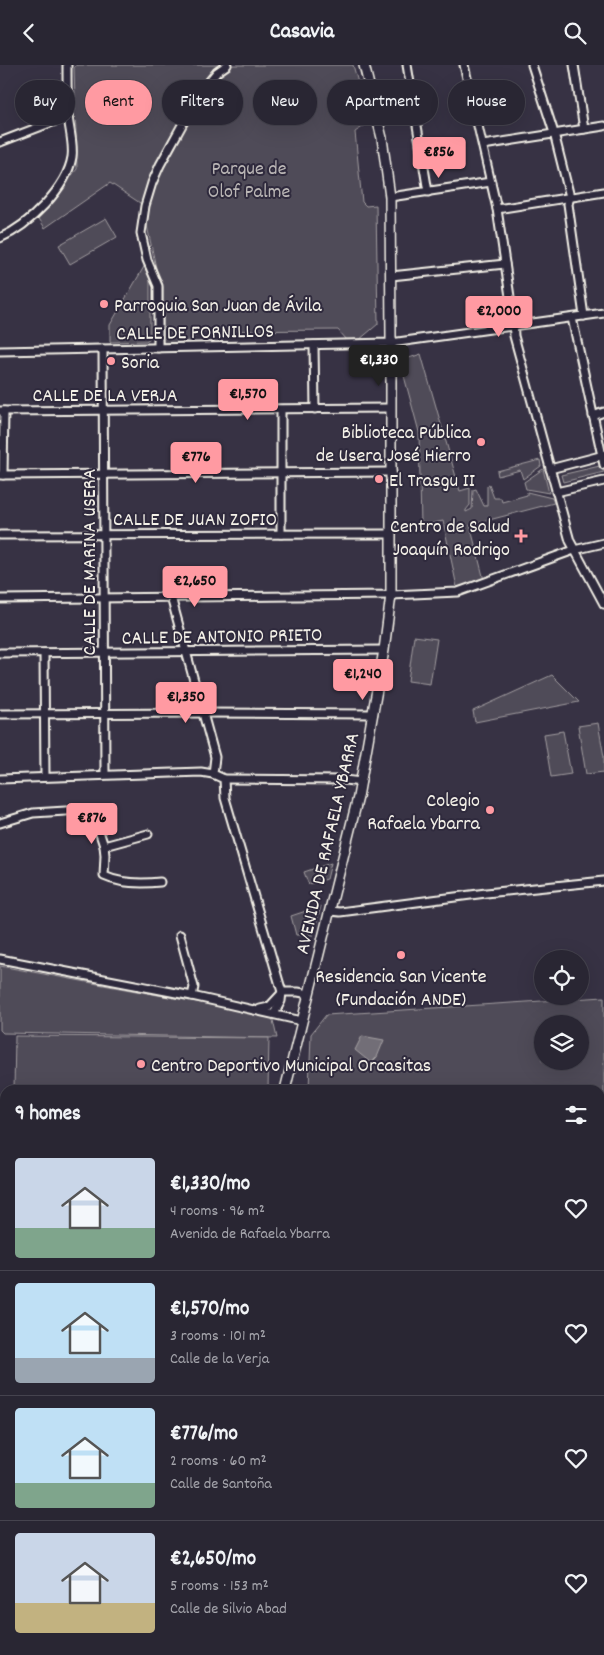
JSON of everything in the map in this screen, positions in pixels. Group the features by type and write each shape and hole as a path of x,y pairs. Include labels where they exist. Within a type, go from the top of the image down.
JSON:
{"main road":[{"name":"AVENIDA DE RAFAELA YBARRA","path":"286,1085 361,782 384,650 391,595 390,197 382,138 364,65"}],"street":[{"path":"67,65 67,80"},
{"path":"158,348 158,286 147,260 141,233 145,207 160,165 199,94 217,72 227,65"},
{"path":"407,65 428,192"},
{"path":"464,65 498,209 514,336 556,492 574,549 604,604"},
{"path":"532,65 554,133 570,197 568,204 584,316"},
{"path":"574,65 584,129"},
{"path":"0,142 44,125"},
{"path":"0,238 10,234 36,214 61,183 69,169 72,155 69,125"},
{"path":"483,145 604,126"},
{"path":"390,197 491,182"},
{"path":"498,209 604,192"},
{"path":"391,276 505,264"},
{"name":"CALLE DE FORNILLOS","path":"0,351 391,343 604,313"},
{"path":"572,318 604,465"},
{"path":"314,345 315,409"},
{"name":"CALLE DE MARINA USERA","path":"103,349 105,774"},
{"name":"CALLE DE LA VERJA","path":"2,411 391,408"},
{"path":"281,409 281,534"},
{"path":"2,411 1,475 392,472"},
{"path":"593,416 604,412"},
{"path":"550,469 603,456"},
{"path":"556,492 604,481"},
{"name":"CALLE DE JUAN ZOFIO","path":"0,535 391,534"},
{"path":"0,599 391,595 458,592 468,590 574,549 604,543"},
{"path":"171,597 214,757 213,774"},
{"name":"CALLE DE ANTONIO PRIETO","path":"0,653 384,650"},
{"path":"44,653 45,776"},
{"path":"0,714 373,714"},
{"path":"0,779 201,772 213,774 224,779 345,780 361,782"},
{"path":"224,779 225,798 282,992 281,1001 274,1014"},
{"path":"0,823 33,813 82,810 90,812 94,816 104,846 106,855 104,875 115,881 143,884 160,882"},
{"path":"104,846 148,834"},
{"path":"330,911 343,912 486,893 604,881"},
{"path":"180,935 194,987 192,995"},
{"path":"0,959 192,995 302,1021"},
{"path":"257,1010 269,1007 282,992 309,994"}],"green space":[{"name":"Parque de Olof Palme","path":"77,65 353,65 357,80 327,80 327,125 366,125 355,132 362,202 366,206 376,205 378,324 359,340 348,341 338,330 203,331 186,342 163,343 163,287 157,273 145,216 140,203 110,183 45,228 38,217 77,169 74,67"},
{"path":"106,218 117,237 70,264 59,245"},
{"path":"145,265 150,276 150,338 146,341 110,342 110,325"},
{"path":"421,354 460,491 470,488 470,505 466,512 472,509 473,490 476,489 484,506 487,506 487,486 489,485 494,498 501,498 502,502 527,495 527,492 552,498 554,503 470,525 485,584 458,592 443,521 421,526 419,432 400,361"},
{"path":"540,460 541,466 523,479 520,470 498,476 497,471"},
{"path":"604,465 604,472 563,482 561,475"},
{"path":"543,469 549,493 526,489 524,482"},
{"path":"414,636 437,639 430,684 408,681"},
{"path":"552,675 579,702 475,722 473,711"},
{"path":"598,723 604,757 604,772 586,774 578,726"},
{"path":"563,731 571,774 551,777 544,734"},
{"path":"331,863 327,879 308,883 304,872"},
{"path":"321,906 313,935 296,935 291,916"},
{"path":"0,966 272,1016 277,1038 3,1033 0,1030"},
{"path":"604,997 604,1085 309,1085 311,1034 326,1015 534,1002 534,1005 589,1005 589,998"},
{"name":"Centro Deportivo Municipal Orcasitas","path":"15,1036 269,1038 268,1085 14,1085"}],"shaded area":[{"path":"362,1036 384,1040 377,1057 371,1063 355,1050"}],"place":[{"name":"Parroquia San Juan de Ávila","path":"104,304"},
{"name":"Soria","path":"111,361"},
{"name":"Biblioteca Pública de Usera José Hierro","path":"481,442"},
{"name":"El Trasgu II","path":"379,479"},
{"name":"Centro de Salud Joaquín Rodrigo","path":"521,536"},
{"name":"Colegio Rafaela Ybarra","path":"490,810"},
{"name":"Residencia San Vicente (Fundación ANDE)","path":"401,955"},
{"name":"Centro Deportivo Municipal Orcasitas","path":"141,1064"}]}
